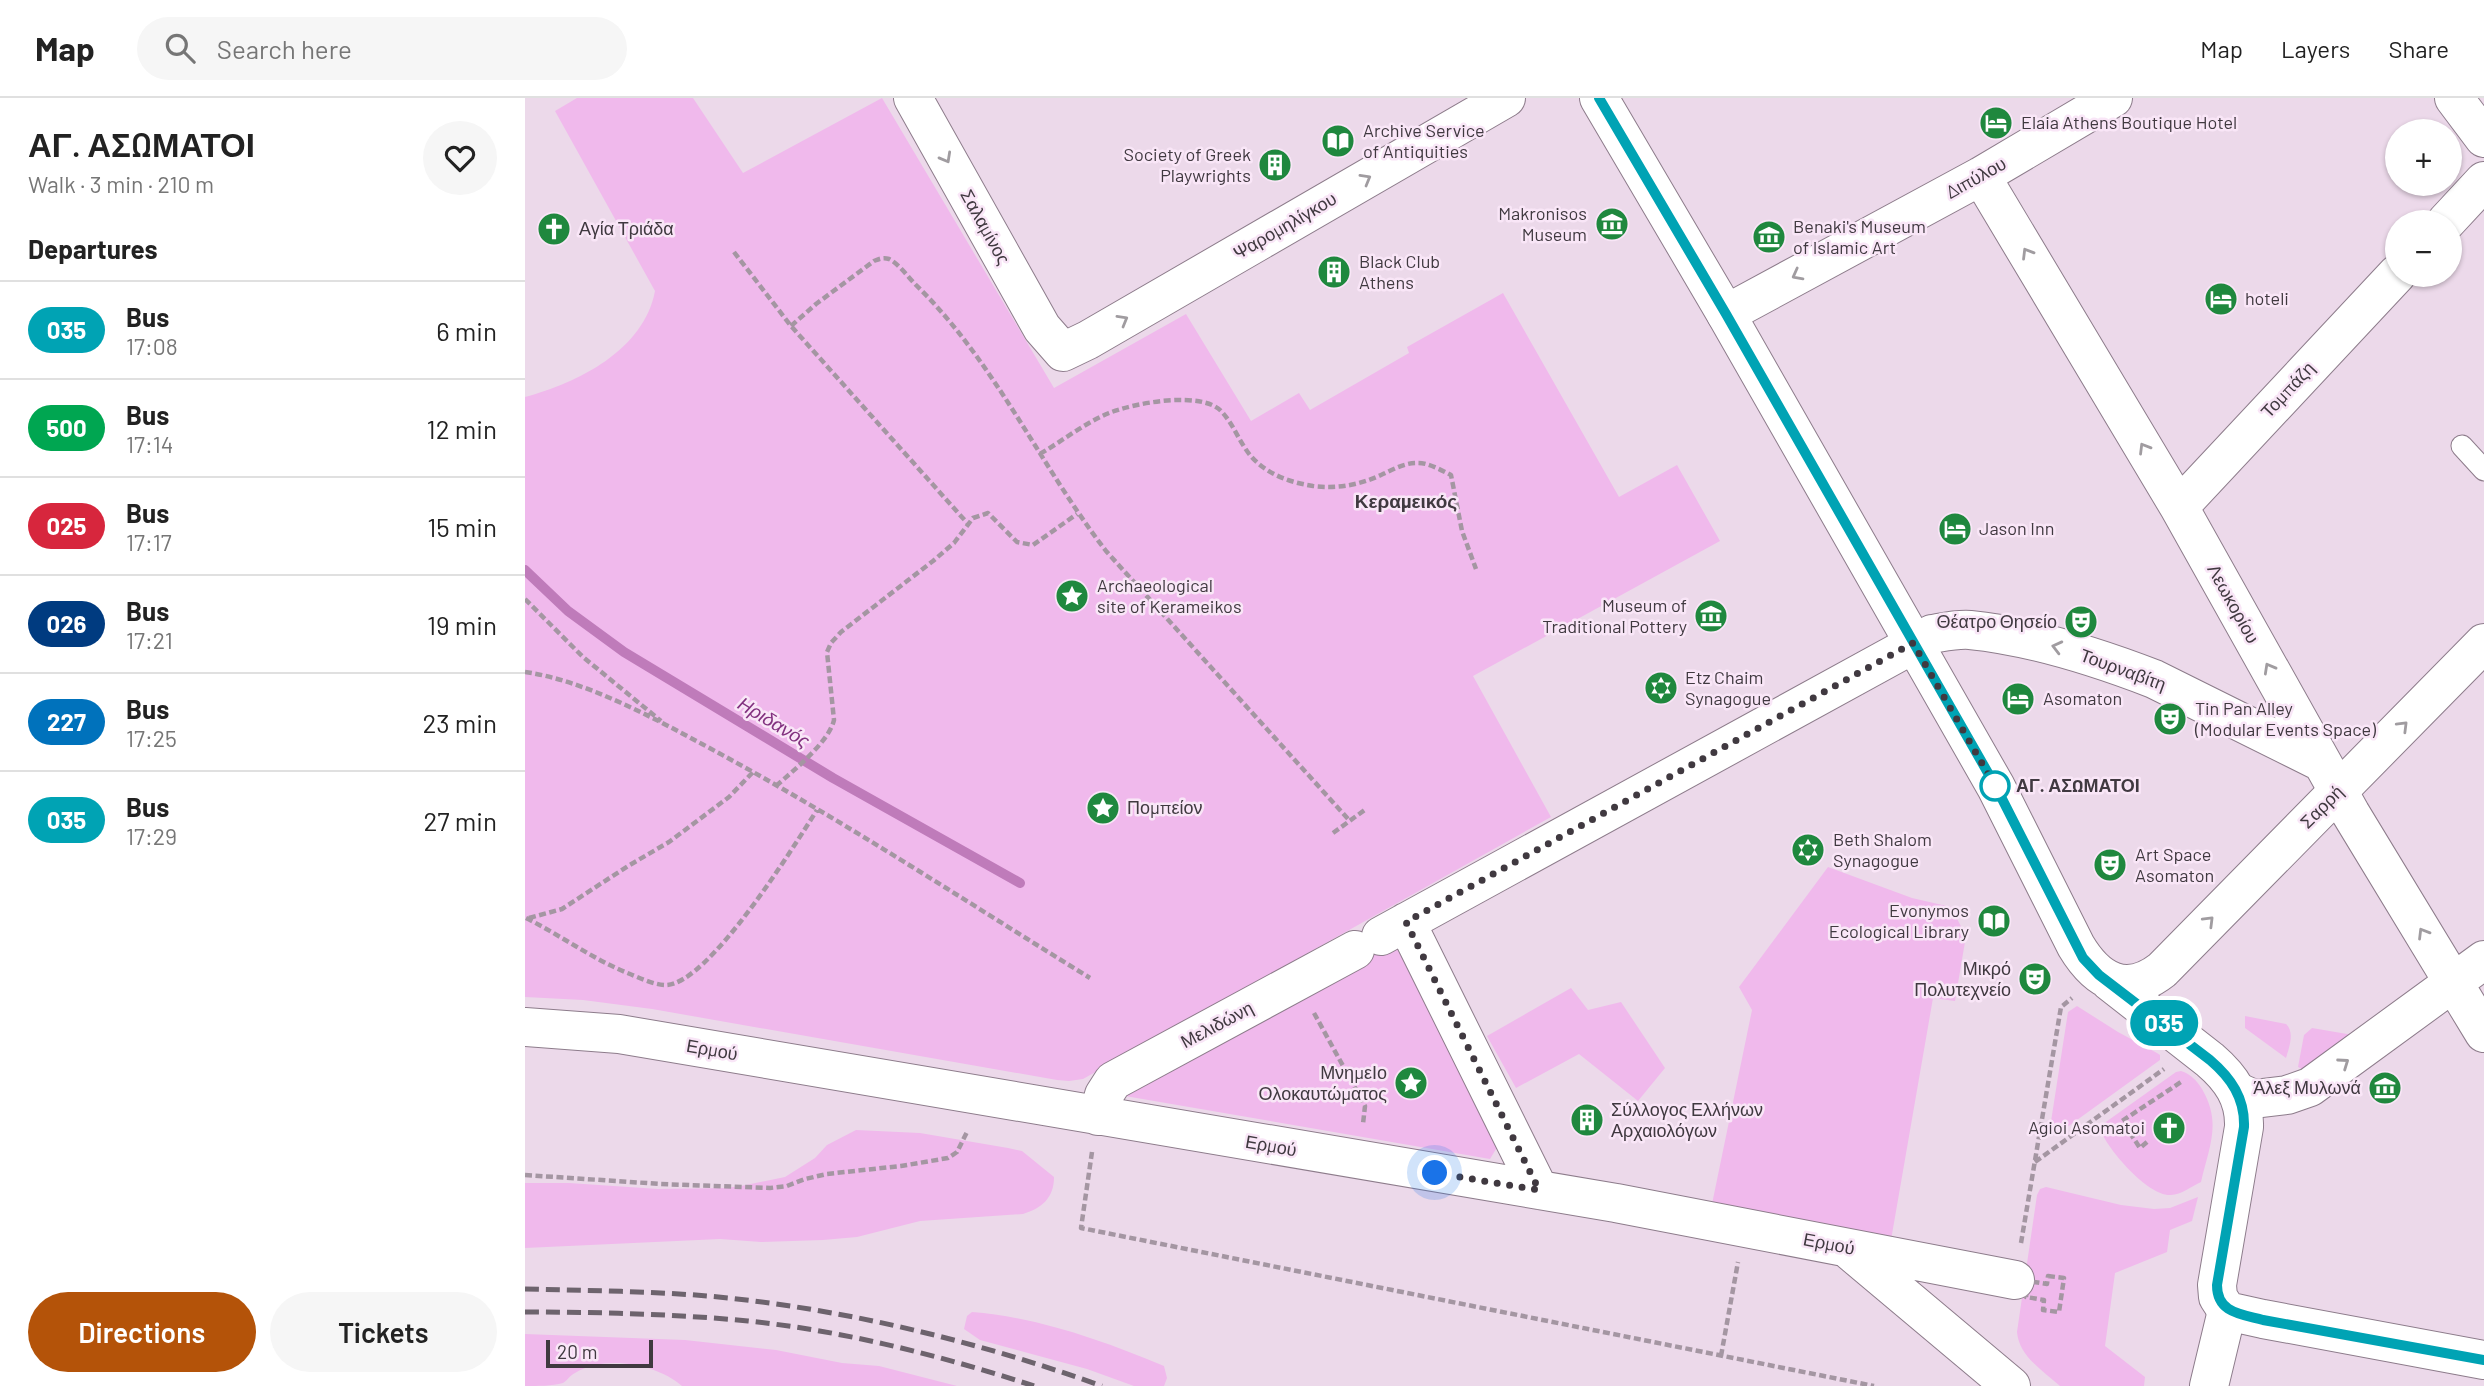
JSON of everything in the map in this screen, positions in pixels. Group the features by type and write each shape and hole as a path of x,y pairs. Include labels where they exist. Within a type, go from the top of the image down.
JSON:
{"street":[{"name":"Σαλαμίνος","path":"913,98 1042,328 1063,352"},
{"name":"Ψαρομηλίγκου","path":"1063,352 1506,98"},
{"path":"1599,98 1726,314 1996,787 2076,946 2091,968 2095,984 2210,1060 2246,1095 2287,1095 2310,1087 2484,960"},
{"path":"2454,98 2484,138"},
{"name":"Διπύλου","path":"1726,314 1981,176 2094,103"},
{"name":"Λεωκορίου","path":"1981,176 2179,507 2329,777 2484,1033"},
{"path":"2457,210 2484,181"},
{"name":"Τομπάζη","path":"2179,507 2385,287"},
{"name":"Τουρναβίτη","path":"1913,643 1932,634 1968,630 2056,646 2154,679 2329,777"},
{"name":"Μελιδώνη","path":"1098,1116 1104,1095 1113,1081 1913,643"},
{"name":"Σαρρή","path":"2162,971 2329,777 2484,643"},
{"path":"1381,936 1539,1190"},
{"path":"2095,984 2138,984 2148,981 2162,971"},
{"path":"2162,971 2162,996 2173,1016 2231,1063 2249,1085 2217,1285 2218,1297 2227,1311 2484,1360"},
{"name":"Ερμού","path":"525,1027 619,1034 1539,1190 1847,1248 2018,1265"},
{"path":"1847,1248 2011,1386"},
{"path":"2209,1386 2227,1311"}],"lane":[{"path":"2462,446 2484,470"}],"path":[{"path":"734,252 791,326 969,525"},
{"path":"791,326 874,261 881,258 892,261 932,300 957,330 1000,390 1077,514 1115,561 1349,820"},
{"path":"1040,454 1109,413 1169,401 1204,402 1215,405 1221,411 1245,449 1259,465 1293,482 1341,487 1354,485 1418,462 1451,475 1462,531 1476,569"},
{"path":"776,786 828,734 834,720 827,652 841,632 933,562 973,518 988,513 1017,542 1033,545 1077,514"},
{"path":"525,599 583,657 668,726"},
{"path":"525,672 567,682 668,726 754,771 1090,978"},
{"path":"526,918 533,919 562,909 670,842 729,797 754,771"},
{"path":"1333,833 1366,809"},
{"path":"526,918 590,957 622,971 665,985 678,982 709,957 733,930 781,868 817,810"},
{"path":"2018,1265 2061,1007 2095,984"},
{"path":"1321,1025 1365,1106 1357,1160"},
{"path":"2035,1162 2168,1066"},
{"path":"2147,1142 2140,1148 2122,1121 2191,1076"},
{"path":"525,1175 740,1188 787,1186 827,1174 948,1158 957,1152 967,1133 977,1095"},
{"path":"1086,1195 1081,1228 1874,1386"},
{"path":"1721,1356 1744,1227"}],"shaded area":[{"name":"Archaeological site of Kerameikos","path":"577,98 693,98 743,173 882,98 1054,388 1186,314 1251,421 1299,393 1310,410 1409,353 1407,347 1503,293 1619,497 1677,465 1720,541 1473,676 1551,817 1083,1079 1057,1080 652,1009 583,1000 525,997 525,397 566,383 606,361 623,347 637,330 648,312 655,291 555,111"},
{"path":"1828,867 1912,898 1951,907 1966,936 1955,1001 1933,998 1891,1240 1712,1204 1752,1010 1739,987"},
{"path":"1400,937 1499,1144 1490,1159 1125,1096"},
{"path":"1571,988 1588,1010 1621,1002 1665,1068 1638,1101 1579,1054 1516,1088 1487,1036"},
{"path":"2077,1006 2157,1053 2160,1060 2059,1133 2051,1133 2068,1012"},
{"path":"2245,1016 2286,1024 2289,1027 2291,1036 2286,1058 2245,1028"},
{"path":"2312,1028 2353,1035 2304,1070 2298,1067 2304,1035"},
{"path":"2181,1071 2196,1081 2208,1101 2213,1124 2212,1135 2201,1182 2175,1195 2162,1194 2130,1171 2101,1131 2103,1124"},
{"path":"856,1130 920,1133 1022,1151 1054,1177 1052,1191 1046,1201 1036,1209 1023,1214 920,1221 857,1237 761,1242 720,1239 525,1248 525,1183 658,1189 741,1186 785,1177 815,1158 827,1145"},
{"path":"2046,1187 2121,1205 2154,1209 2170,1208 2198,1197 2192,1221 2170,1230 2167,1252 2115,1273 2105,1346 2145,1377 2144,1386 2060,1386 2032,1362 2022,1348 2017,1332 2037,1195 2040,1189"},
{"path":"972,1312 1021,1319 1094,1339 1164,1366 1167,1378 1164,1386 1134,1386 1087,1369 980,1340 964,1329 967,1316"},
{"path":"525,1334 685,1340 776,1350 842,1363 879,1366 957,1386 682,1386 645,1367 616,1363 587,1367 563,1383 525,1386"}],"waterway":[{"name":"Ηριδανός","path":"525,570 568,611 624,652 833,778 1020,883"}],"railway":[{"path":"525,1289 697,1295 799,1307 974,1345 1102,1386"},
{"path":"525,1312 665,1315 784,1325 893,1346 1034,1386"}],"bus line":[{"name":"035","path":"1599,98 1726,314 1996,787 2083,958 2099,975 2210,1060 2238,1092 2244,1127 2217,1285 2221,1304 2227,1311 2263,1320 2484,1360"}],"place":[{"name":"Elaia Athens Boutique Hotel","path":"1996,123"},
{"name":"Archive Service of Antiquities","path":"1338,141"},
{"name":"Society of Greek Playwrights","path":"1275,165"},
{"name":"Makronisos Museum","path":"1612,224"},
{"name":"Αγία Τριάδα","path":"554,229"},
{"name":"Benaki's Museum of Islamic Art","path":"1769,237"},
{"name":"Black Club Athens","path":"1334,272"},
{"name":"hoteli","path":"2221,299"},
{"name":"Jason Inn","path":"1955,529"},
{"name":"Archaeological site of Kerameikos","path":"1072,596"},
{"name":"Museum of Traditional Pottery","path":"1711,616"},
{"name":"Θέατρο Θησείο","path":"2081,622"},
{"name":"Etz Chaim Synagogue","path":"1661,688"},
{"name":"Asomaton","path":"2018,699"},
{"name":"Tin Pan Alley (Modular Events Space)","path":"2170,719"},
{"name":"ΑΓ. ΑΣΩΜΑΤΟΙ","path":"1995,786"},
{"name":"Πομπείον","path":"1103,808"},
{"name":"Beth Shalom Synagogue","path":"1808,850"},
{"name":"Art Space Asomaton","path":"2110,865"},
{"name":"Evonymos Ecological Library","path":"1994,921"},
{"name":"Μικρό Πολυτεχνείο","path":"2035,979"},
{"name":"ΜνημεΙο Ολοκαυτώματος","path":"1411,1083"},
{"name":"Άλεξ Μυλωνά","path":"2385,1088"},
{"name":"Σύλλογος Ελλήνων Αρχαιολόγων","path":"1587,1120"},
{"name":"Agioi Asomatoi","path":"2169,1128"}],"district":[{"name":"Κεραμεικός","path":"1406,501"}],"route":[{"path":"1435,1173 1539,1190 1406,922 1913,643 1995,786"}]}
